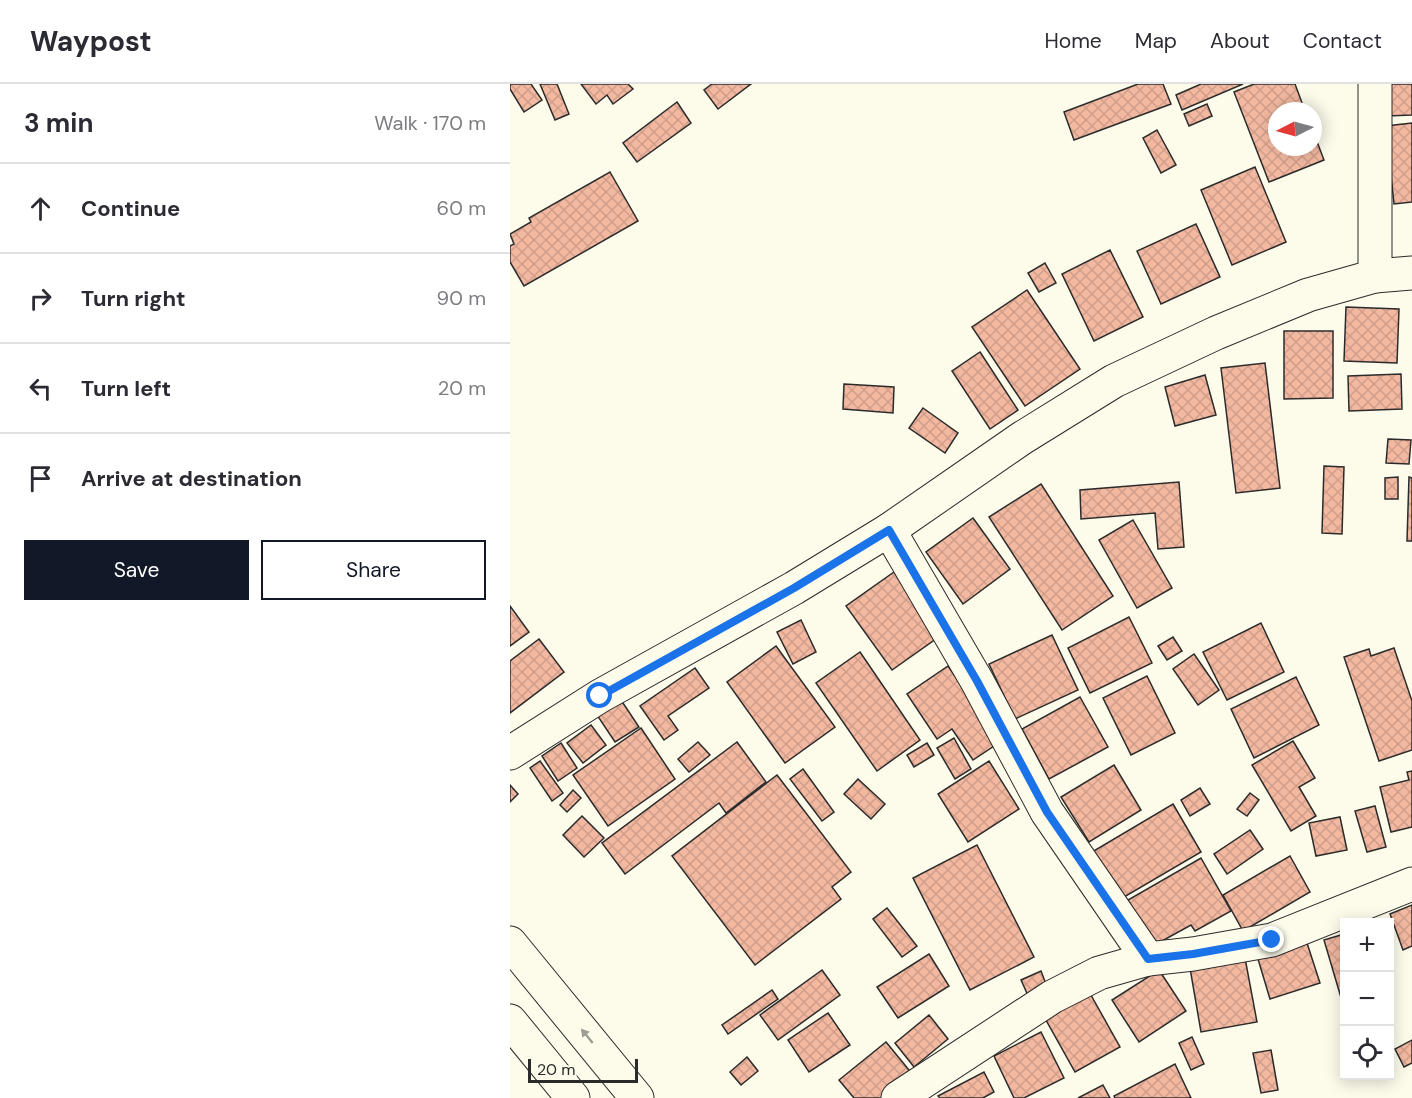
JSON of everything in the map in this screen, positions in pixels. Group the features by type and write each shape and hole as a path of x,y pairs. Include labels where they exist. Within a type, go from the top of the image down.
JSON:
{"street":[{"path":"1375,84 1375,276"},
{"path":"510,753 600,696 794,588 889,530 1022,438 1114,381 1216,333 1288,303 1375,276 1412,273"},
{"path":"889,530 977,681 1047,812 1148,959"},
{"path":"898,1098 1052,998 1099,973 1148,959 1193,954 1272,940 1412,884"},
{"path":"510,943 637,1098"},
{"path":"510,1021 573,1098"}],"building":[{"path":"510,84 531,84 542,100 524,112 510,89"},
{"path":"540,84 557,84 569,114 555,120"},
{"path":"581,84 628,84 633,89 613,104 607,95 596,104"},
{"path":"712,84 751,84 718,109 704,90"},
{"path":"1138,84 1163,84 1171,104 1074,140 1064,112"},
{"path":"1201,84 1243,84 1182,110 1176,95"},
{"path":"1254,84 1295,84 1302,102 1268,102 1268,156 1322,155 1324,160 1269,182 1234,92"},
{"path":"1386,84 1412,84 1412,115 1387,116"},
{"path":"677,102 691,123 637,162 623,143"},
{"path":"1207,104 1212,116 1189,126 1184,114"},
{"path":"1412,123 1412,202 1394,204 1386,126"},
{"path":"1157,130 1176,165 1161,173 1143,138"},
{"path":"1255,167 1286,242 1232,265 1201,190"},
{"path":"610,172 638,221 524,286 510,262 510,246 514,244 510,234 531,222 529,218"},
{"path":"1196,224 1220,277 1161,304 1137,251"},
{"path":"1110,250 1143,317 1094,341 1062,274"},
{"path":"1045,263 1056,283 1039,292 1028,273"},
{"path":"1027,290 1080,369 1025,406 972,327"},
{"path":"1346,307 1399,309 1397,363 1344,361"},
{"path":"1284,331 1333,331 1333,398 1284,399"},
{"path":"980,352 1018,410 990,429 952,371"},
{"path":"1265,363 1280,488 1236,493 1221,368"},
{"path":"1401,374 1402,409 1349,411 1348,376"},
{"path":"1205,375 1216,415 1175,426 1165,387"},
{"path":"844,384 894,387 893,413 843,409"},
{"path":"923,408 958,433 945,453 909,428"},
{"path":"1388,439 1411,440 1409,464 1386,463"},
{"path":"1324,466 1344,467 1342,534 1322,533"},
{"path":"1398,477 1398,499 1385,499 1385,478"},
{"path":"1409,477 1412,478 1412,541 1407,541"},
{"path":"1179,482 1184,547 1158,549 1155,513 1081,519 1080,490"},
{"path":"1041,484 1113,596 1062,630 989,517"},
{"path":"973,518 1010,569 963,604 926,552"},
{"path":"1133,520 1172,588 1137,608 1099,540"},
{"path":"894,572 940,636 892,670 846,606"},
{"path":"510,606 529,632 510,646"},
{"path":"1129,617 1152,663 1090,693 1068,648"},
{"path":"801,620 816,652 793,664 777,632"},
{"path":"1261,623 1284,672 1227,700 1203,652"},
{"path":"1052,635 1078,690 1015,719 989,664"},
{"path":"1173,637 1182,651 1167,660 1158,646"},
{"path":"539,639 564,672 510,713 510,661"},
{"path":"776,646 835,727 785,763 727,682"},
{"path":"1394,648 1412,701 1412,750 1379,761 1344,657 1369,649 1371,656"},
{"path":"860,652 920,740 877,771 816,683"},
{"path":"1194,654 1219,690 1198,705 1173,669"},
{"path":"948,666 1000,742 973,760 952,729 937,739 907,694"},
{"path":"695,668 709,688 668,716 678,730 664,740 640,706"},
{"path":"1147,676 1175,733 1131,755 1103,698"},
{"path":"1296,677 1319,725 1254,758 1231,709"},
{"path":"1080,697 1108,747 1049,779 1022,729"},
{"path":"621,700 639,727 615,742 597,715"},
{"path":"591,725 606,745 583,763 567,743"},
{"path":"641,728 675,779 608,826 573,775"},
{"path":"954,738 971,769 955,779 937,748"},
{"path":"1293,741 1315,778 1299,787 1316,816 1291,831 1252,765"},
{"path":"698,742 710,755 689,772 678,759"},
{"path":"737,742 766,782 726,813 719,803 625,874 602,843"},
{"path":"561,743 577,768 558,781 542,756"},
{"path":"927,743 934,755 914,767 907,755"},
{"path":"540,761 563,793 552,801 530,768"},
{"path":"989,761 1019,809 968,842 938,794"},
{"path":"1114,765 1141,810 1089,842 1061,797"},
{"path":"803,769 834,812 822,821 790,779"},
{"path":"1412,771 1412,827 1391,832 1380,787 1409,780 1407,772"},
{"path":"777,775 851,872 832,887 841,899 755,965 672,856"},
{"path":"858,779 885,804 871,819 844,794"},
{"path":"510,785 518,794 510,802"},
{"path":"1200,788 1210,804 1190,816 1181,800"},
{"path":"573,790 581,798 567,812 560,805"},
{"path":"1250,793 1259,800 1247,816 1237,809"},
{"path":"1173,804 1201,852 1119,900 1092,852"},
{"path":"1375,806 1386,847 1367,852 1355,811"},
{"path":"582,816 604,838 584,857 563,835"},
{"path":"1340,817 1347,850 1316,856 1309,823"},
{"path":"1250,830 1263,849 1227,874 1214,854"},
{"path":"977,845 1034,957 970,990 913,878"},
{"path":"1290,856 1310,892 1243,931 1223,895"},
{"path":"1201,858 1231,911 1195,931 1191,925 1153,946 1128,900"},
{"path":"1412,905 1412,946 1403,950 1394,925 1394,918 1391,918 1390,914"},
{"path":"887,908 917,946 902,957 873,919"},
{"path":"1340,935 1340,994 1324,940"},
{"path":"1307,943 1320,983 1270,999 1258,959"},
{"path":"929,954 949,986 898,1018 877,987"},
{"path":"1245,958 1257,1022 1201,1032 1190,968"},
{"path":"822,970 840,995 778,1040 760,1015"},
{"path":"1159,970 1186,1011 1139,1042 1112,1000"},
{"path":"1041,971 1049,992 1030,1000 1021,980"},
{"path":"1087,988 1120,1047 1075,1072 1042,1013"},
{"path":"772,990 778,999 728,1034 722,1025"},
{"path":"828,1013 850,1045 809,1072 788,1040"},
{"path":"929,1015 948,1039 914,1067 895,1043"},
{"path":"1041,1032 1064,1078 1024,1098 1014,1098 994,1056"},
{"path":"1192,1037 1204,1064 1191,1070 1179,1043"},
{"path":"1412,1040 1412,1063 1404,1067 1395,1049"},
{"path":"886,1042 913,1075 885,1098 854,1098 839,1080"},
{"path":"1271,1050 1278,1090 1261,1093 1253,1053"},
{"path":"747,1057 758,1071 741,1085 730,1072"},
{"path":"1175,1064 1191,1098 1115,1098 1114,1096"},
{"path":"984,1072 994,1092 983,1098 940,1098 938,1096"},
{"path":"1103,1085 1110,1098 1078,1098"}],"route":[{"path":"600,696 794,588 889,530 977,681 1047,812 1148,959 1193,954 1272,940"}]}
